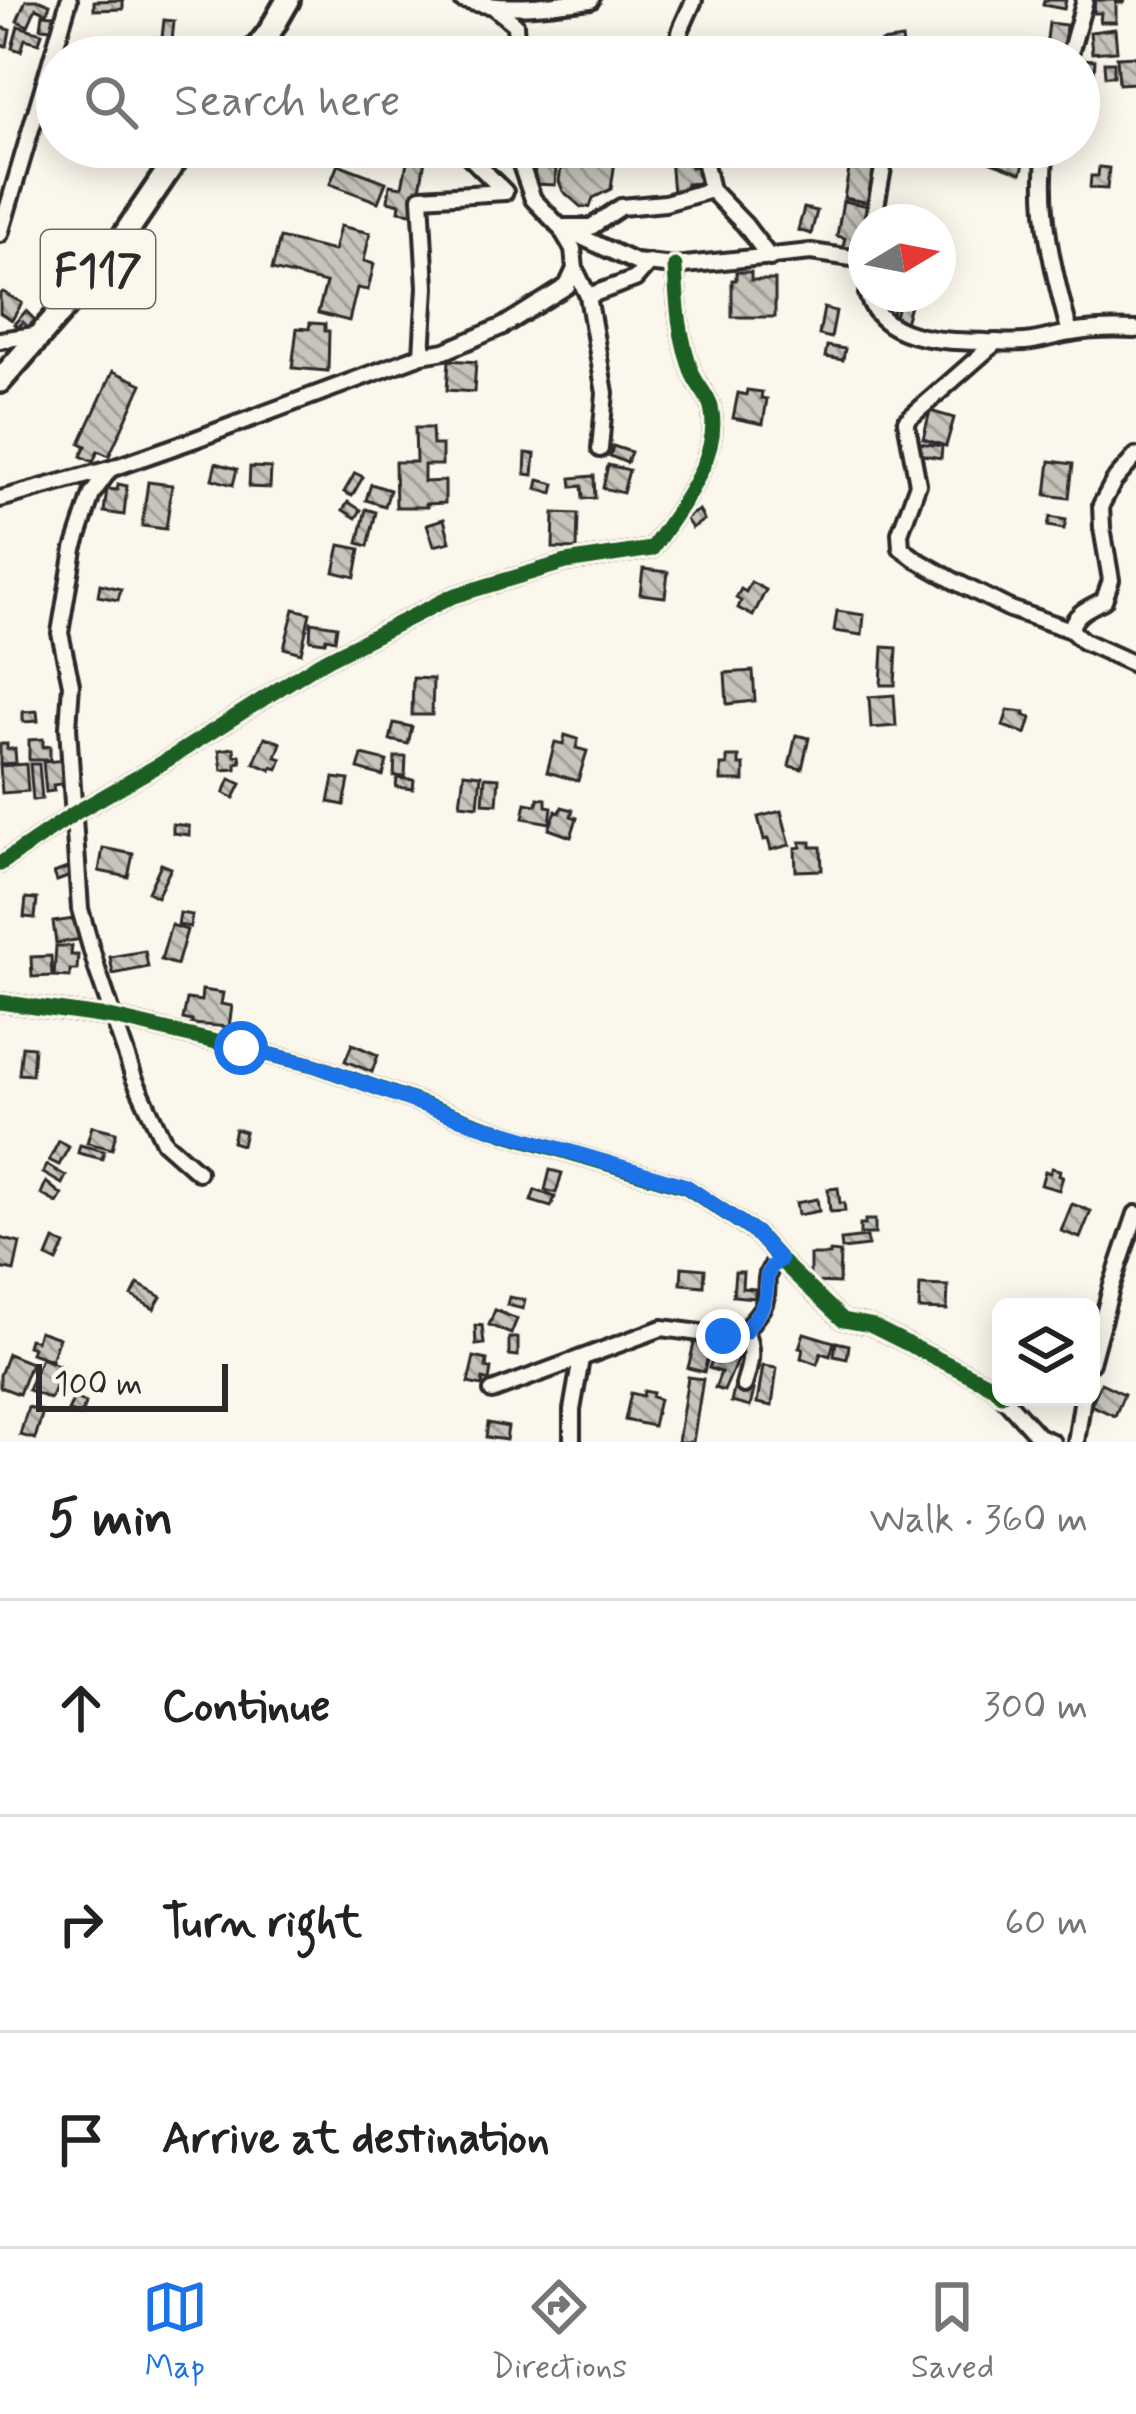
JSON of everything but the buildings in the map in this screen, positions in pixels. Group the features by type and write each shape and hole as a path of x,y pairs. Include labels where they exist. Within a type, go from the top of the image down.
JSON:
{"main road":[{"path":"267,36 288,0"},
{"name":"F117","path":"0,381 113,252 170,168"}],"street":[{"path":"58,36 69,0"},
{"path":"462,0 491,5 591,0"},
{"path":"679,36 694,0"},
{"path":"1075,36 1085,0"},
{"path":"491,5 515,24 516,36"},
{"path":"0,234 36,112"},
{"path":"481,168 505,192"},
{"path":"522,168 533,199 560,227 573,250 575,269 588,296 605,393 600,449"},
{"path":"706,168 711,190 770,258"},
{"path":"876,204 883,168"},
{"path":"1043,168 1044,219 1070,333"},
{"path":"560,227 591,227 620,207 665,203 711,190"},
{"path":"422,355 426,287 421,197 505,192 533,199"},
{"path":"560,227 635,262 675,266 812,251 848,257"},
{"path":"588,296 635,278 650,263"},
{"path":"0,864 319,664 453,596 566,562 652,549 704,467 712,431 711,405 696,382 680,336 675,266"},
{"path":"0,500 110,469 422,355 445,351 502,326 567,286 575,269"},
{"path":"874,312 916,337 1026,342 1110,328 1136,330"},
{"path":"0,340 42,334"},
{"path":"996,342 906,421 918,484 900,533 901,548 1010,609 1071,630 1083,641 1136,665"},
{"path":"1071,630 1081,613 1104,600 1111,580 1101,505 1136,456"},
{"path":"110,469 92,494 74,549 60,633 71,684 68,728 80,909 134,1078 164,1142 197,1172"},
{"path":"0,1002 114,1018 314,1065 509,1135 686,1186 756,1233 843,1320 871,1324 992,1386"},
{"path":"1100,1330 1136,1214"},
{"path":"745,1332 764,1304 771,1265 780,1260"},
{"path":"493,1391 662,1328 723,1336 745,1332"},
{"path":"744,1385 751,1344 745,1332"},
{"path":"572,1442 581,1359"},
{"path":"1011,1406 1038,1436 1052,1442"},
{"path":"1076,1442 1082,1406"}],"cycle path":[{"path":"0,864 318,664 453,596 566,562 652,549 695,482 713,426 710,403 693,375 685,348 675,266"},
{"path":"0,1002 114,1018 314,1065 509,1135 686,1187 756,1233 843,1320 870,1325 992,1386"}],"route":[{"path":"241,1048 314,1065 476,1124 686,1186 756,1233 780,1260 771,1265 764,1304 745,1332 723,1336"}]}
